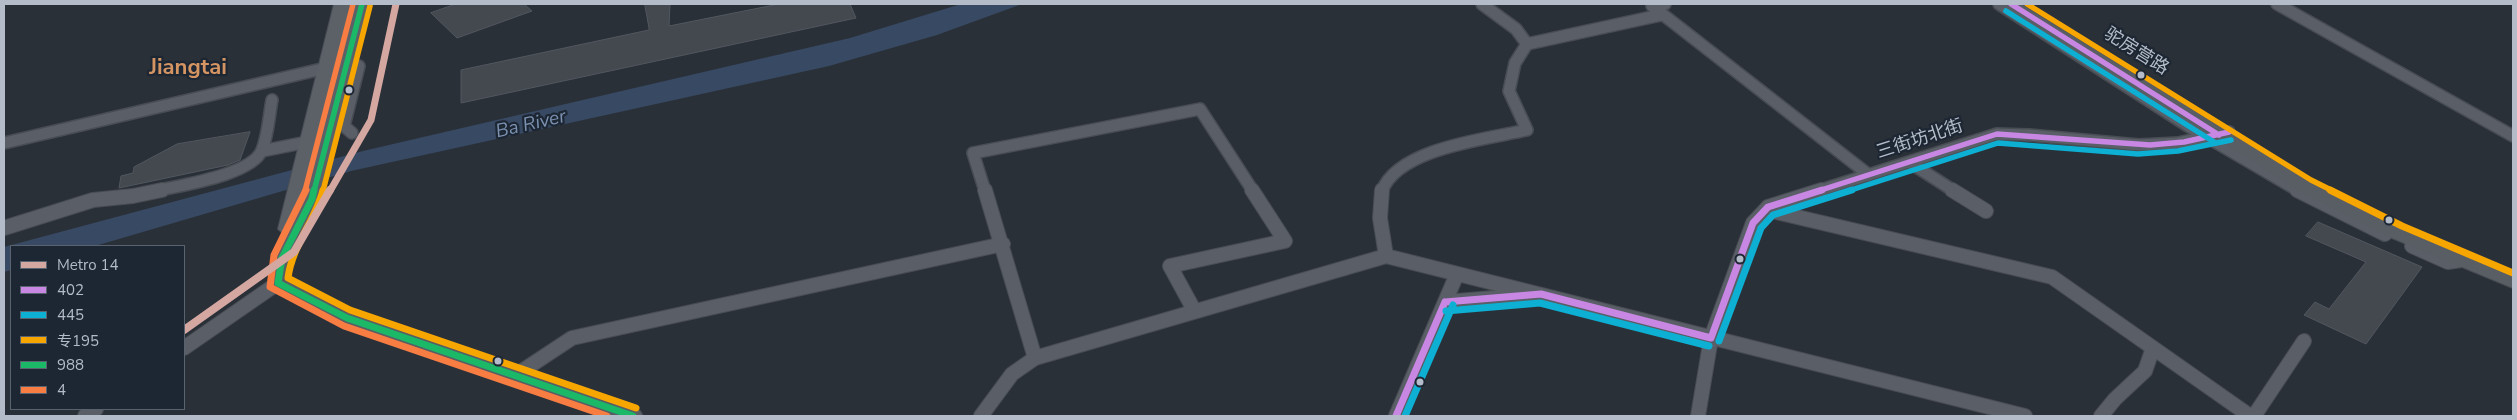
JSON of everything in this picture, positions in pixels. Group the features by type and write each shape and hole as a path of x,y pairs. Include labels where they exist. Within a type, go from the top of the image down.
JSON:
{"main road":[{"path":"282,258 301,205 326,68 342,4"},
{"path":"312,151 345,65 362,4"}],"street":[{"path":"1482,4 1516,29 1527,44"},
{"path":"1998,4 2333,203 2398,234 2513,282"},
{"name":"驼房营路","path":"2011,4 2219,135"},
{"name":"驼房营路","path":"2023,4 2219,135"},
{"path":"2277,4 2513,136"},
{"path":"1386,256 1378,211 1386,181 1408,161 1453,146 1528,130 1509,91 1515,63 1527,44 1663,9 1869,175"},
{"path":"4,143 345,65 358,66 344,126 352,133"},
{"path":"4,228 32,221 93,200 133,196 227,174 249,165 262,151 272,100"},
{"path":"1035,358 1003,244 973,153 1200,109 1285,241 1170,266 1194,310"},
{"name":"三街坊北街","path":"1768,207 1997,134 2020,133 2126,145 2170,143 2219,135"},
{"path":"2219,135 2398,226 2513,274"},
{"path":"262,151 312,151"},
{"path":"1909,162 1986,211"},
{"path":"1698,416 1711,338 1753,223 1768,207 1776,212 2052,277 2252,416 2304,341"},
{"path":"513,377 572,338 1003,244"},
{"path":"981,416 1012,374 1035,358 1194,310 1386,256 2025,416"},
{"path":"185,347 278,282 282,258"},
{"path":"1396,416 1457,274"},
{"path":"278,282 348,318 513,377 633,416"},
{"path":"1445,302 1540,294"},
{"path":"2100,416 2145,371 2153,348"}],"water":[{"name":"Ba River","path":"961,4 1022,4 937,35 829,66 351,171 98,245 11,245 363,151 850,38"},
{"path":"10,245 10,270 4,272 4,247"}],"building":[{"path":"456,4 524,4 532,11 457,38 431,13"},
{"path":"645,4 670,4 669,26 779,4 850,4 856,18 461,103 461,70 649,30"},
{"path":"250,132 240,160 228,165 119,188 121,176 133,173 134,167 177,144"},
{"path":"2318,222 2422,267 2366,344 2304,315 2315,302 2329,309 2366,262 2306,236"}],"metro line":[{"name":"14","path":"185,329 294,252 371,120 396,4"}],"transit line":[{"name":"4","path":"353,4 304,196 274,255 270,287 344,326 607,416"},
{"name":"988","path":"362,4 312,199 282,258 278,283 347,318 633,416"},
{"name":"402","path":"2011,4 2219,135"},
{"name":"专195","path":"2027,4 2311,180 2402,226 2513,273"},
{"name":"专195","path":"370,6 320,201 290,261 288,278 350,310 636,408"},
{"name":"445","path":"2006,11 2214,142"},
{"name":"402","path":"1711,338 1753,223 1768,207 1997,134 2032,135 2103,143 2161,145 2206,138 2229,132"},
{"name":"445","path":"1719,341 1761,228 1773,215 1998,143 2030,144 2109,153 2152,154 2178,151 2231,140"},
{"name":"402","path":"1445,302 1541,294 1711,338"},
{"name":"402","path":"1396,416 1445,302"},
{"name":"445","path":"1446,311 1540,303 1709,346"},
{"name":"445","path":"1405,416 1453,305"}],"district":[{"name":"Jiangtai","path":"188,69"}]}
